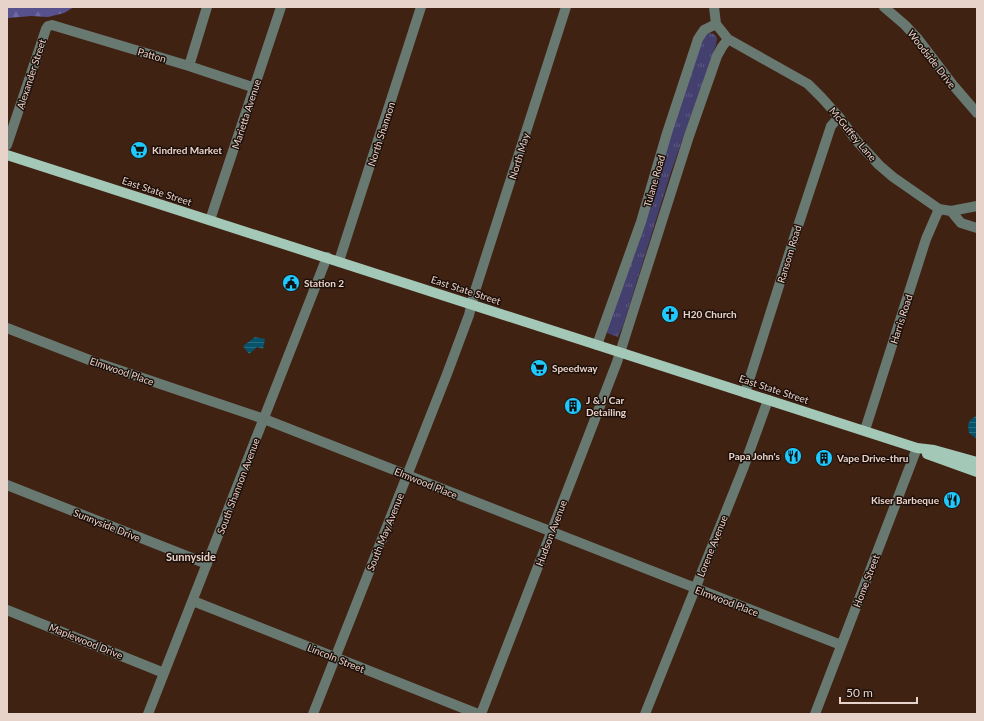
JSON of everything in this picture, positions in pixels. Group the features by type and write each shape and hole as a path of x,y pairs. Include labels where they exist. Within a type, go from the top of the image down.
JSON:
{"main road":[{"name":"East State Street","path":"7,156 340,261 620,353 865,430 917,448 934,457 977,472"},
{"name":"East State Street","path":"917,448 934,450 977,462"}],"street":[{"path":"189,66 207,7"},
{"name":"Marietta Avenue","path":"210,220 281,7"},
{"name":"North Shannon","path":"340,261 421,7"},
{"name":"North May","path":"472,305 566,7"},
{"path":"714,7 716,24 728,39"},
{"name":"Woodside Drive","path":"884,7 905,25 918,39 953,85 977,113"},
{"name":"Tulane Road","path":"597,345 642,222 698,39 704,30 716,24"},
{"name":"Patton","path":"48,26 52,25 189,66 255,88"},
{"name":"Alexander Street","path":"7,146 48,26"},
{"name":"Tulane Road","path":"620,353 689,136 717,56 728,39"},
{"name":"McGuffey Lane","path":"728,39 808,84 839,117 856,140 880,165 894,177 939,209 951,211"},
{"name":"Ransom Road","path":"745,393 796,232 832,126 839,117"},
{"path":"977,206 951,211 961,223 977,228"},
{"name":"Harris Road","path":"865,430 926,239 939,209"},
{"name":"South Shannon Avenue","path":"148,714 327,257"},
{"name":"South May Avenue","path":"313,714 452,362 472,305"},
{"name":"Elmwood Place","path":"7,328 92,361 264,419 841,645"},
{"name":"Hudson Avenue","path":"479,714 620,353"},
{"name":"Lorene Avenue","path":"644,714 745,463 768,400"},
{"name":"Home Street","path":"814,714 917,448"},
{"name":"Sunnyside Drive","path":"7,485 207,564"},
{"name":"Lincoln Street","path":"193,601 479,714"},
{"name":"Maplewood Drive","path":"7,610 164,673"}],"green space":[{"path":"7,7 74,7 64,13 48,17 31,16 7,18"},
{"path":"709,33 714,34 717,38 716,45 671,172 623,326 618,337 607,333 609,315 703,35"}],"water":[{"path":"255,337 265,339 263,349 257,347 249,354 243,346"},
{"path":"976,416 977,439 969,433 968,425 970,420"}],"place":[{"name":"Kindred Market","path":"139,150"},
{"name":"Station 2","path":"291,283"},
{"name":"H20 Church","path":"670,314"},
{"name":"Speedway","path":"539,368"},
{"name":"J & J Car Detailing","path":"573,406"},
{"name":"Papa John's","path":"793,456"},
{"name":"Vape Drive-thru","path":"824,458"},
{"name":"Kiser Barbeque","path":"952,500"}],"district":[{"name":"Sunnyside","path":"191,556"}]}
